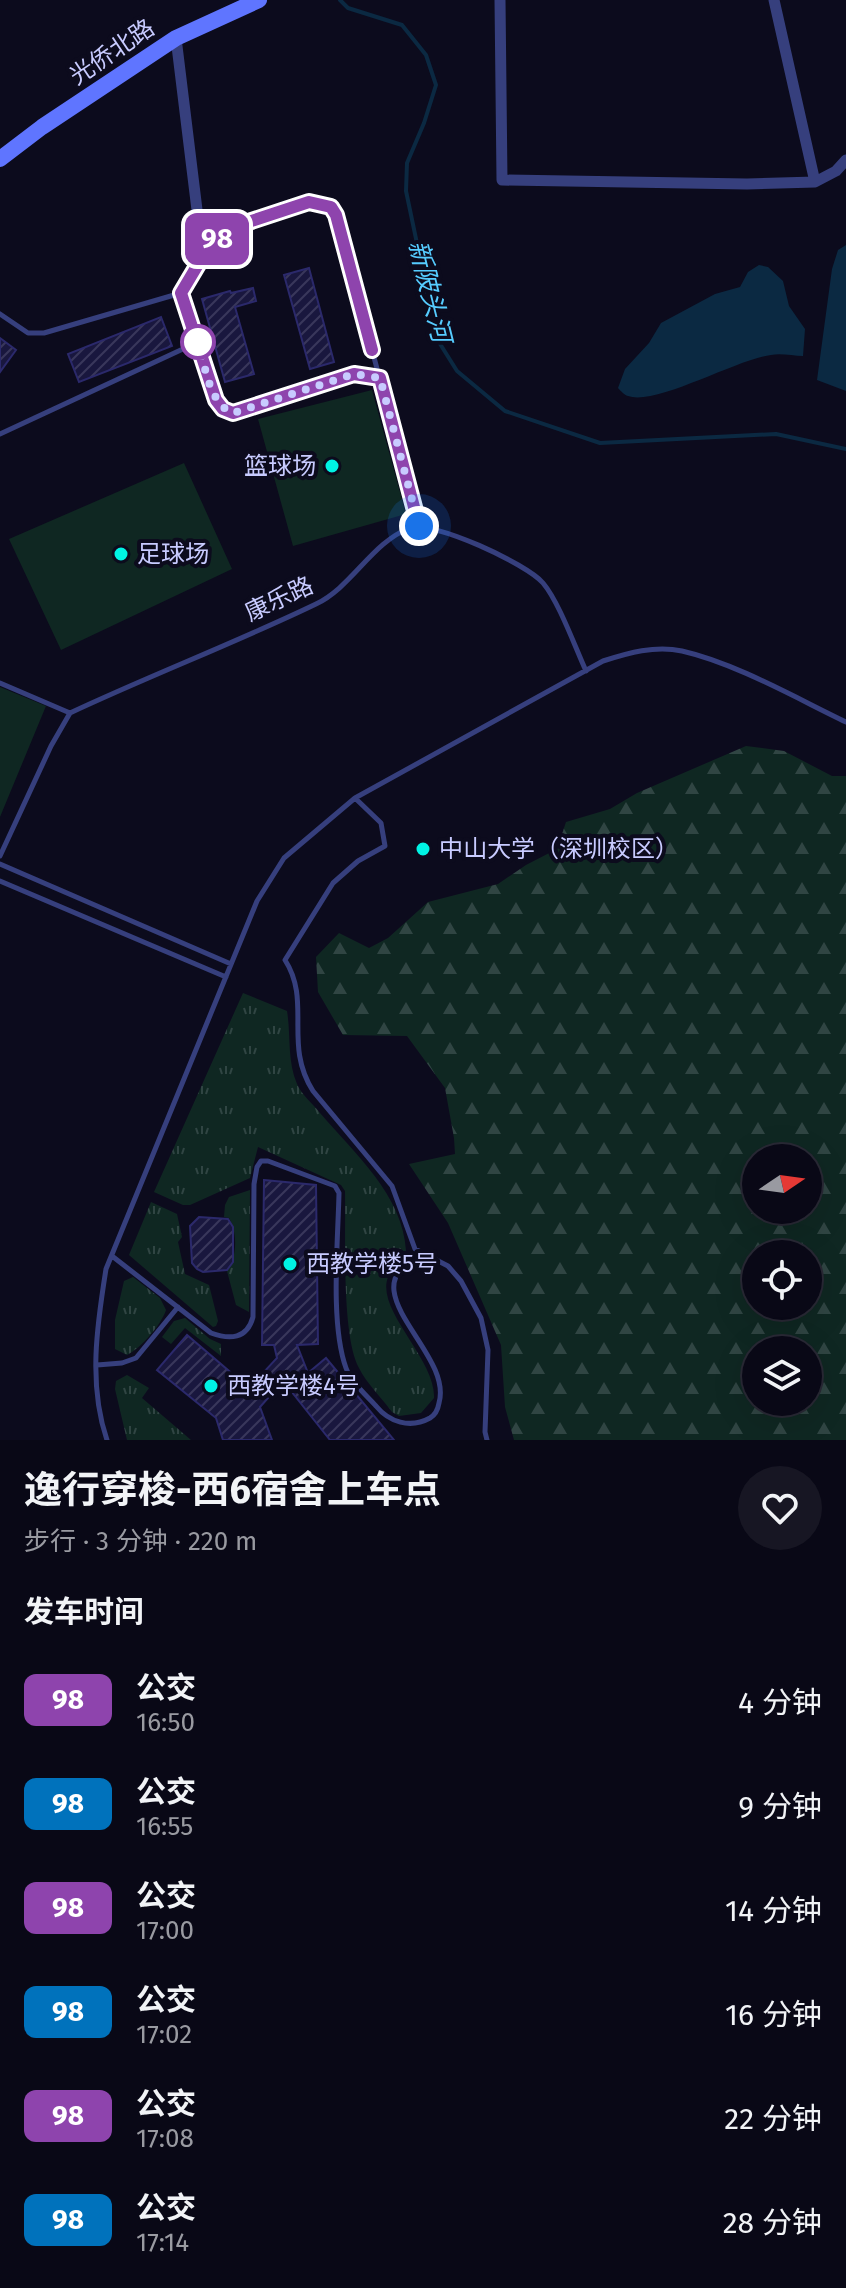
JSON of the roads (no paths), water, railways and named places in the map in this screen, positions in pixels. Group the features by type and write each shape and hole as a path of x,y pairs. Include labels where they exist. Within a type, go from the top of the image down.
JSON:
{"street":[{"name":"光侨北路","path":"0,159 42,127 176,38 259,0"},
{"path":"500,0 502,180 747,184 815,182 836,171 846,160"},
{"path":"774,0 815,182"},
{"path":"176,38 198,218"}],"lane":[{"path":"0,314 28,333 44,333 181,293 209,246 230,228 309,202 331,207 336,215 419,526 429,526 479,545 525,568 544,583 586,671"},
{"path":"181,293 216,400 223,409 233,413 354,374 380,378"},
{"path":"0,434 198,342"},
{"name":"康乐路","path":"70,713 324,600 393,538 411,527 419,526"},
{"path":"107,1440 97,1384 97,1329 106,1269 257,901 284,858 355,798 603,661 637,651 680,650 737,671 846,722"},
{"path":"0,683 70,713 51,746 0,856"},
{"path":"355,798 381,823 385,846 358,861 333,883 285,960 298,986 298,1055 313,1091 392,1186 415,1249 448,1266 461,1281 481,1318 488,1350 487,1440"},
{"path":"0,864 231,964"},
{"path":"0,881 226,977"},
{"path":"112,1256 211,1333 225,1338 240,1336 250,1329 253,1317 254,1184 257,1167 261,1161 268,1161 335,1186 339,1193 337,1330 346,1370 386,1418 408,1424 431,1418 437,1410 442,1392 431,1361 394,1300 392,1286 397,1272 407,1261 422,1254"},
{"path":"97,1365 122,1363 136,1358 178,1307"}],"water":[{"path":"846,245 846,391 817,380 832,269 838,250"},
{"path":"759,265 768,267 783,281 789,306 805,329 803,356 775,354 756,358 677,388 641,397 627,395 618,388 625,369 649,343 661,323 715,294 740,287 748,272"}],"waterway":[{"name":"新陂头河","path":"340,0 348,8 402,25 426,55 436,85 407,163 406,191 437,339 457,371 505,411 600,443 776,434 846,449"}],"place":[{"name":"篮球场","path":"332,466"},
{"name":"足球场","path":"121,554"},
{"name":"中山大学（深圳校区）","path":"423,849"},
{"name":"西教学楼5号","path":"290,1264"},
{"name":"西教学楼4号","path":"211,1386"}]}
